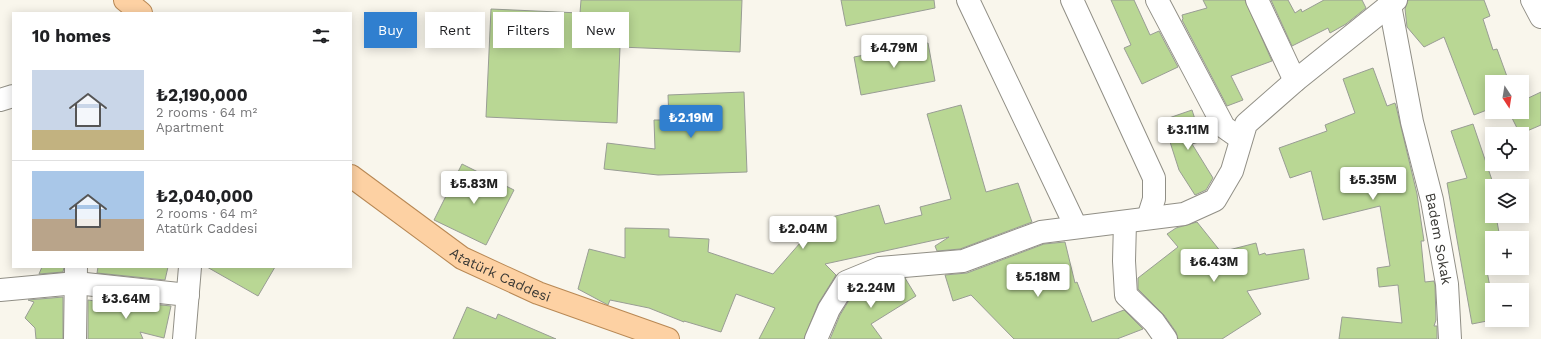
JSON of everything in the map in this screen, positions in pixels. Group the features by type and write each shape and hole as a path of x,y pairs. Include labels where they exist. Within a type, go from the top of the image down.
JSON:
{"main road":[{"path":"125,0 140,12"},
{"name":"Atatürk Caddesi","path":"352,177 462,258 538,293 668,339"}],"street":[{"path":"968,0 1076,227"},
{"path":"1072,0 1154,178 1154,199 1148,218"},
{"path":"1157,0 1224,127 1241,139"},
{"path":"1257,0 1295,81"},
{"path":"1532,0 1541,18"},
{"path":"816,339 829,309 846,282 880,268 962,261 1041,232 1184,214 1215,200 1232,171 1246,124 1295,81 1392,2"},
{"name":"Badem Sokak","path":"1392,2 1412,122 1432,200 1447,284 1450,339"},
{"path":"0,100 12,96"},
{"path":"1125,222 1124,261 1126,295 1154,322 1166,339"},
{"path":"184,339 190,268"},
{"path":"0,290 76,275 188,295"},
{"path":"75,339 76,275"}],"building":[{"path":"581,0 742,0 740,52 629,47 629,12 580,12"},
{"path":"841,0 934,0 935,8 846,26"},
{"path":"1111,0 1134,0 1150,35 1159,31 1178,67 1142,84 1124,48 1131,45"},
{"path":"1203,0 1245,0 1272,61 1231,76 1243,100 1227,106 1182,20 1182,15 1207,8"},
{"path":"1271,0 1288,0 1295,13 1301,9 1302,12 1324,0 1362,0 1366,8 1346,24 1330,33 1328,28 1292,46"},
{"path":"1408,0 1484,0 1490,16 1483,19 1493,50 1497,49 1506,75 1485,75 1485,111 1474,115 1444,37 1424,47 1407,27 1405,9"},
{"path":"491,9 558,12 493,12 493,48 564,48 564,12 572,13 572,48 620,48 617,123 486,117"},
{"path":"928,43 935,81 861,95 854,57"},
{"path":"1373,68 1387,106 1395,103 1417,194 1424,241 1421,241 1425,282 1434,281 1435,285 1436,320 1434,326 1437,326 1437,339 1339,339 1342,317 1402,323 1398,285 1379,287 1377,268 1390,266 1380,206 1323,220 1311,171 1290,178 1279,148 1327,131 1325,125 1355,113 1343,79"},
{"path":"744,92 747,172 658,175 604,169 607,143 655,149 654,120 669,120 668,95"},
{"path":"1541,92 1541,125 1529,130 1529,127 1516,127 1512,119 1529,119 1529,98"},
{"path":"961,105 986,192 1018,183 1032,222 960,249 937,251 935,246 949,237 825,264 836,275 818,304 804,339 759,339 775,308 736,294 721,332 684,322 649,308 610,300 608,305 578,289 589,249 625,258 625,228 669,229 669,237 709,239 708,252 773,274 814,227 812,222 879,205 885,224 922,215 920,207 951,199 927,114"},
{"path":"1192,110 1202,141 1192,144 1213,178 1206,190 1195,195 1179,170 1163,120"},
{"path":"1473,124 1485,159 1485,171 1489,171 1492,179 1485,179 1485,223 1497,223 1499,231 1485,231 1485,275 1488,275 1489,283 1485,283 1485,321 1472,324 1447,183 1467,178 1451,131"},
{"path":"462,164 514,190 486,245 434,220"},
{"path":"1197,222 1221,252 1256,243 1259,255 1304,249 1309,279 1247,291 1261,314 1222,339 1178,339 1176,332 1164,315 1138,289 1138,278 1178,247 1167,234 1176,228"},
{"path":"1065,242 1075,283 1077,282 1092,322 1124,310 1143,329 1117,339 1014,339 971,295 953,301 945,275 967,273 1044,244"},
{"path":"42,268 64,268 63,272 39,274"},
{"path":"98,268 168,268 165,280 97,273"},
{"path":"209,268 274,268 258,296"},
{"path":"905,278 916,296 871,324 882,339 830,339 840,315 854,292 858,295 883,280"},
{"path":"63,297 63,339 36,339 35,328 25,318 34,302 28,300"},
{"path":"95,298 171,306 164,338 140,332 143,339 88,339 88,300 95,301"},
{"path":"467,307 496,319 498,314 556,339 453,339"}]}
